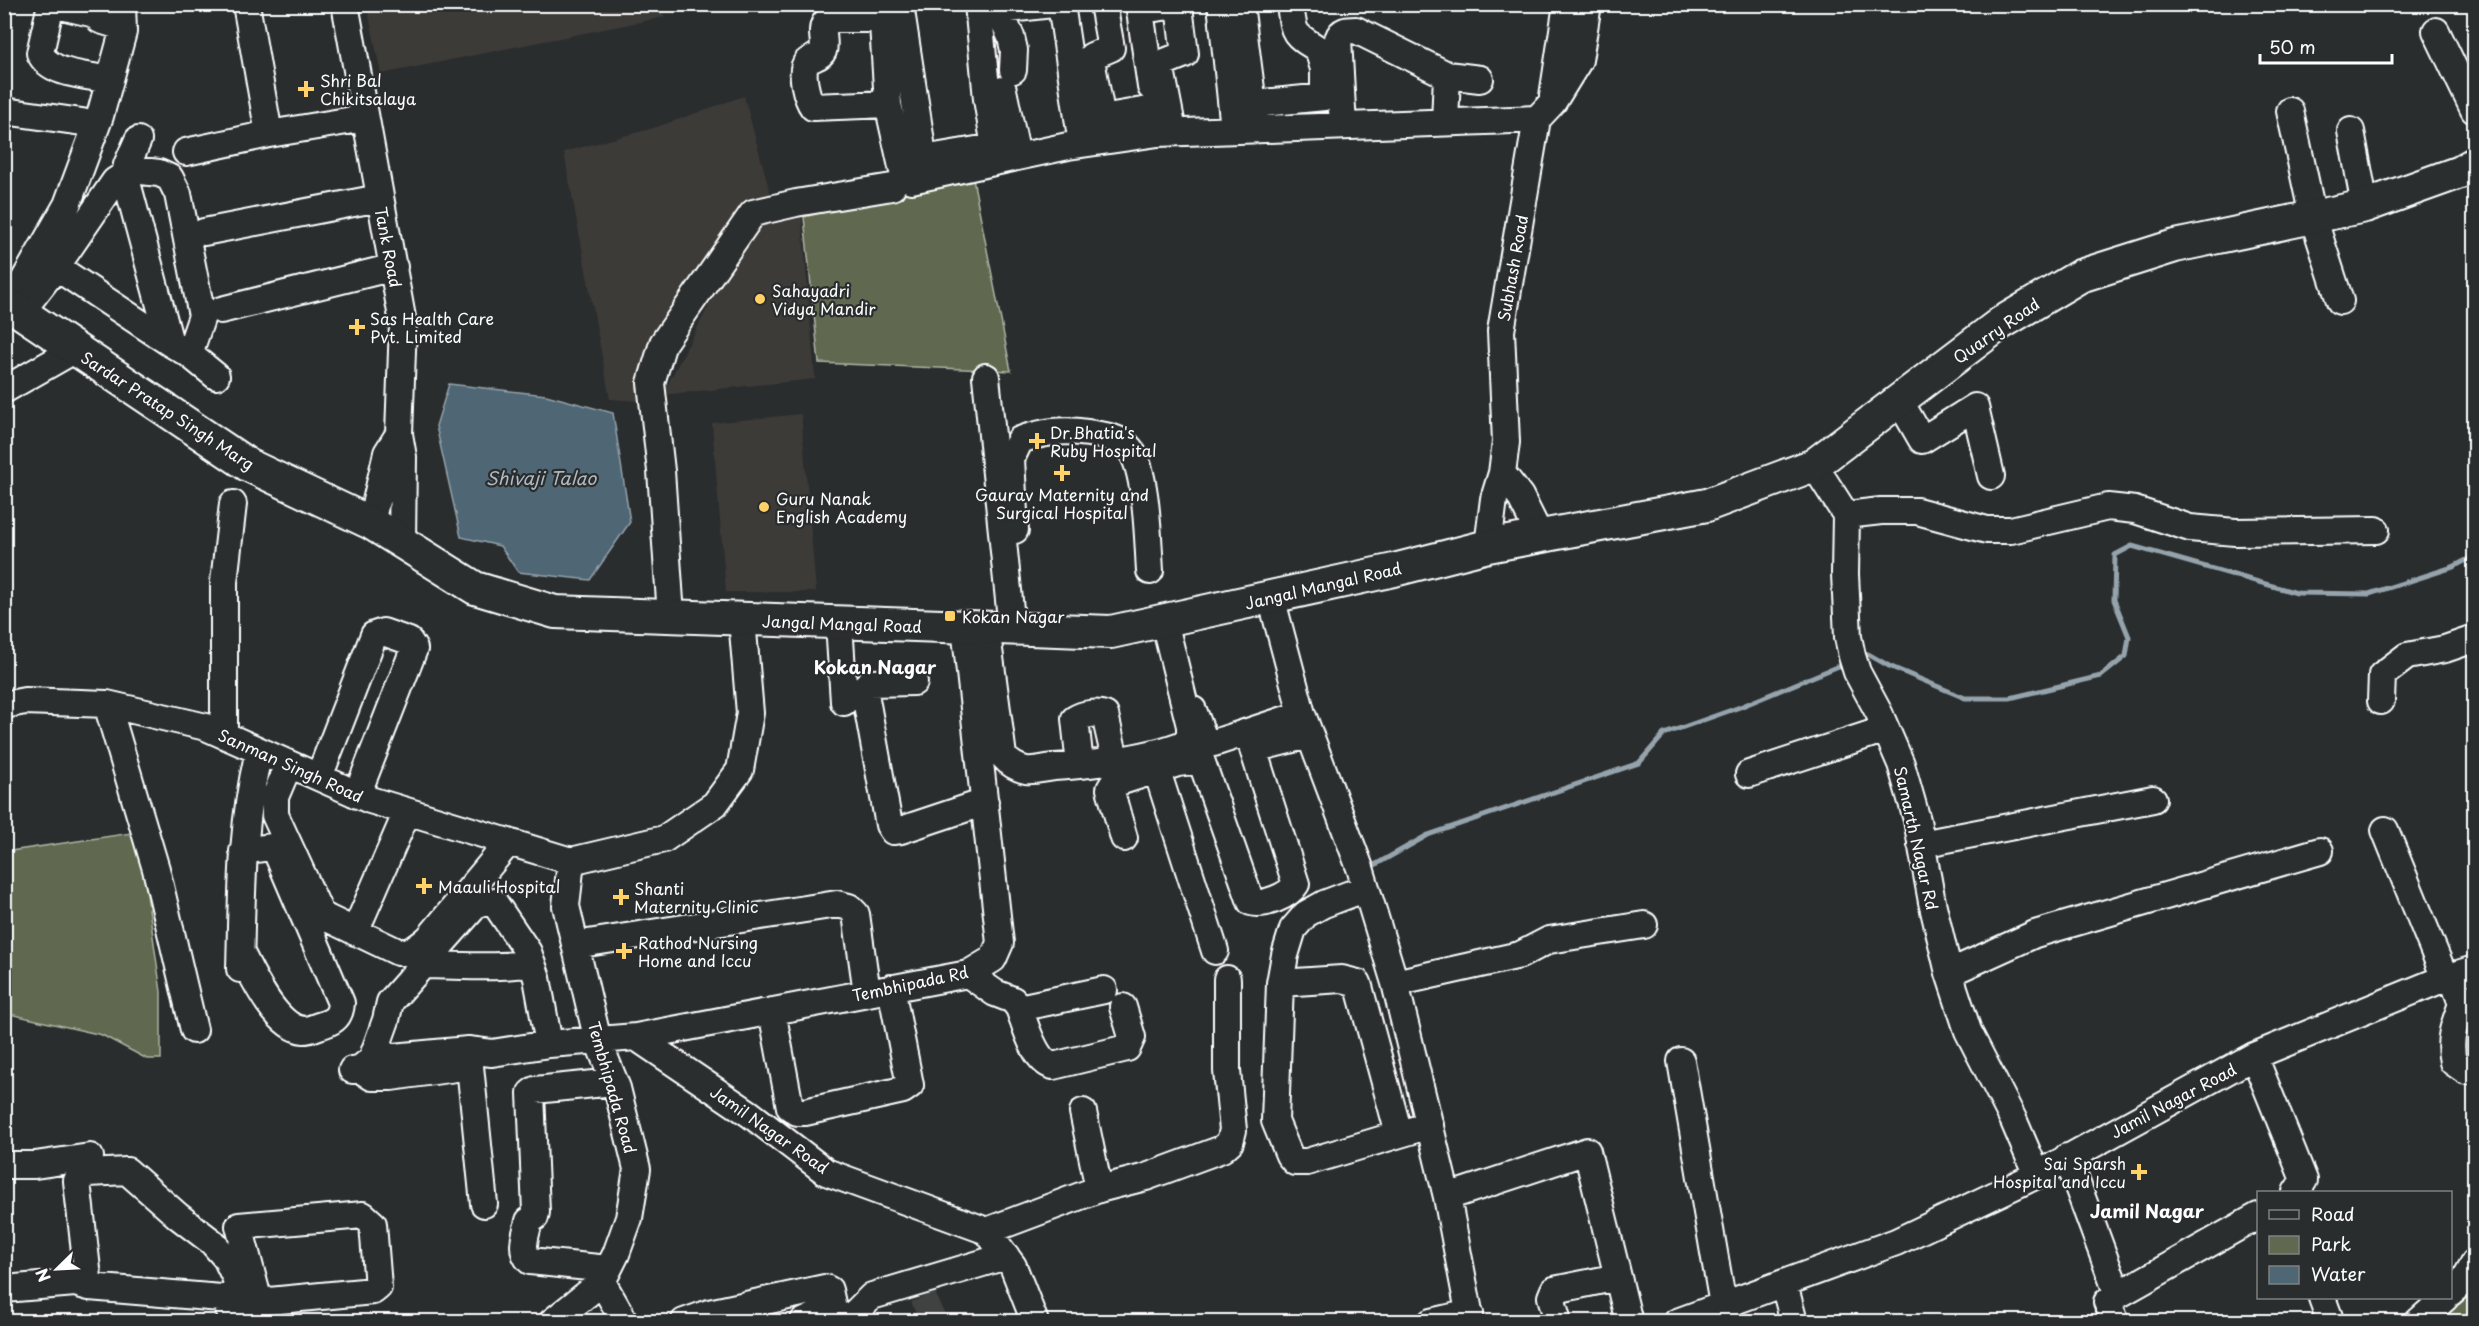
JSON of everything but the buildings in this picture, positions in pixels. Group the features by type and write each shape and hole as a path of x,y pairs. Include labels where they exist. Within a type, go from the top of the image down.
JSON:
{"main road":[{"name":"Quarry Road","path":"1540,536 1707,505 1814,465 2001,323 2080,276 2175,246 2365,206 2460,172 2475,164"},
{"name":"Sardar Pratap Singh Marg","path":"12,306 248,465 371,524"},
{"name":"Jangal Mangal Road","path":"371,524 475,588 555,612 1111,632 1540,536"}],"street":[{"path":"119,78 52,67 43,58 40,52 52,4 95,14 100,20 123,16 119,78 99,164 117,182 179,348"},
{"path":"246,4 269,134"},
{"name":"Tank Road","path":"345,4 403,323 399,434 387,453 371,524"},
{"path":"900,4 925,168"},
{"path":"888,104 904,176 911,180 925,168 992,147 994,141 987,99 978,4"},
{"path":"1017,156 1008,80 1014,50 1008,27 1000,14 1002,10 1052,4"},
{"path":"1061,4 1097,134"},
{"path":"1097,134 1091,60 1092,56 1111,48 1103,4"},
{"path":"1138,4 1162,124"},
{"path":"1152,4 1156,8 1177,5 1179,7 1186,47 1185,54 1160,64 1162,124"},
{"path":"1221,4 1248,121"},
{"path":"1240,4 1248,121"},
{"path":"1290,4 1297,36 1318,49 1324,69 1324,97 1335,126"},
{"path":"925,168 1017,156 1097,134 1162,124 1248,121 1335,126 1445,122 1545,111 1567,4"},
{"name":"Subhash Road","path":"1488,546 1494,500 1502,473 1506,442 1501,331 1545,111 1579,60 1587,24 1588,4"},
{"path":"1335,126 1338,39 1340,34 1346,30 1356,30 1447,75 1480,79"},
{"path":"2436,32 2475,110"},
{"path":"1445,122 1447,75"},
{"path":"12,306 51,215 119,78"},
{"path":"1248,121 1324,97"},
{"path":"4,111 82,122 96,127"},
{"path":"2290,111 2313,218 2340,301"},
{"path":"186,152 269,134 365,118"},
{"path":"2351,131 2365,206"},
{"path":"12,306 56,267 117,182 138,140"},
{"path":"117,182 133,170 159,173 170,178 178,194 202,316 179,348"},
{"path":"671,616 661,471 651,383 663,343 753,213 796,203 892,187"},
{"path":"204,232 379,198"},
{"path":"56,267 179,348 216,376"},
{"path":"221,310 394,267"},
{"path":"4,390 76,349"},
{"path":"986,377 1012,537"},
{"path":"1899,400 1922,440 1975,407 1991,476"},
{"path":"1150,571 1138,465 1129,447 1107,436 1068,430 1042,432 1020,440 1011,459 1012,537 987,628 1003,756 1011,765 1026,770 1080,765 1174,749 1190,741 1190,726 1172,619"},
{"path":"399,434 403,457 402,542"},
{"path":"1814,465 1846,515 1881,511 1917,511 1987,530 2011,530 2108,507 2135,510 2190,528 2235,532 2376,530"},
{"path":"1502,473 1520,496 1540,536"},
{"path":"224,735 224,582 233,504"},
{"name":"Samarth Nagar Rd","path":"1846,515 1845,574 1848,637 1853,660 1901,764 1949,973 1968,1031 2013,1119 2037,1175"},
{"path":"1271,597 1305,724 1366,888 1395,983 1448,1197 1471,1317 1431,1322"},
{"path":"571,861 664,839 715,804 740,770 750,713 742,619"},
{"path":"1172,619 1193,710 1204,739 1214,743 1221,742 1305,724"},
{"path":"839,623 844,702"},
{"name":"Tembhipada Rd","path":"636,1037 968,974 993,959 1000,943 985,802 987,628"},
{"path":"319,777 374,635 383,632 409,641 414,649 357,795"},
{"path":"2381,701 2382,675 2407,656 2445,649 2475,639"},
{"path":"914,682 869,683 864,688 889,825 893,831 901,830 985,802"},
{"name":"Sanman Singh Road","path":"4,705 25,701 107,704 206,727 357,795 571,861"},
{"path":"107,704 156,869 194,1030"},
{"path":"1080,765 1075,719 1080,716 1100,713 1105,715 1114,759"},
{"path":"1124,838 1110,789 1113,784 1189,760 1201,760 1251,902 1259,905 1292,891 1296,884 1253,749 1305,724"},
{"path":"1749,774 1886,729"},
{"path":"240,980 243,851 249,790 259,752"},
{"path":"289,764 275,797 274,815 317,901 320,913 398,952 417,949 428,939 509,842"},
{"path":"1157,771 1215,951"},
{"path":"1921,844 2154,799"},
{"path":"356,932 407,812"},
{"path":"2385,830 2457,974 2462,1004 2452,1028 2449,1047 2453,1062 2466,1071"},
{"path":"241,953 275,1012 292,1026 305,1030 333,1022 340,1012 341,1003 277,853 271,847 243,851"},
{"path":"1949,973 2035,934 2320,851"},
{"name":"Tembhipada Road","path":"552,1322 605,1275 628,1218 637,1169 614,1082 598,1041 574,945 566,906 571,861"},
{"path":"1366,888 1306,914 1293,929 1280,982 1275,1121 1289,1155 1295,1162 1307,1162 1430,1125"},
{"path":"362,1066 386,1020 390,1002 475,906 487,901 494,902 528,952 537,978 549,1044"},
{"path":"574,945 837,904 849,907 856,914 910,1085 903,1090 805,1113 797,1112 790,1107 772,1011"},
{"path":"1395,983 1520,955 1550,940 1644,925"},
{"path":"422,965 476,965 501,968 532,963"},
{"path":"968,974 994,993 1013,1000 1045,1064 1053,1066 1127,1048 1132,1037 1113,998 1019,1008"},
{"name":"Jamil Nagar Road","path":"1677,1322 1896,1242 2037,1175 2254,1056 2457,974"},
{"path":"1035,1322 1013,1266 987,1231 1099,1189 1146,1177 1221,1149 1230,1142 1233,1131 1227,1071 1227,979"},
{"path":"1280,982 1342,979 1358,983 1399,1134"},
{"path":"362,1066 468,1050 492,1053 549,1044 636,1037"},
{"name":"Jamil Nagar Road","path":"636,1037 750,1114 826,1172 987,1231"},
{"path":"362,1066 372,1077 391,1077 470,1066 492,1053"},
{"path":"2254,1056 2304,1180 2297,1191"},
{"path":"1681,1061 1723,1305"},
{"path":"470,1066 484,1203"},
{"path":"614,1082 536,1090 531,1093 536,1212 529,1221 523,1249 530,1261 605,1275 625,1322"},
{"path":"1083,1112 1099,1189"},
{"path":"1448,1197 1587,1151 1610,1287 1629,1322"},
{"path":"4,1165 35,1166 90,1157"},
{"path":"2067,1157 2118,1295"},
{"path":"89,1287 77,1181 88,1173 127,1171 178,1216 212,1242 226,1258 237,1281 231,1310"},
{"path":"4,1289 75,1283 231,1310 259,1302 373,1291 378,1287 371,1220 363,1215 239,1226 259,1302"},
{"path":"2116,1322 2108,1302 2257,1217"},
{"path":"839,1322 852,1316 872,1296 919,1290 1006,1256"},
{"path":"2452,1292 2464,1281 2475,1263"},
{"path":"1784,1284 1794,1322"},
{"path":"1558,1322 1551,1297 1554,1290 1610,1287"},
{"path":"684,1322 709,1313 825,1288 829,1290 832,1308 802,1322"},
{"path":"2418,1322 2444,1299"}],"shaded area":[{"path":"661,4 664,17 381,74 367,5"},
{"path":"744,96 772,200 663,337 640,401 610,399 564,152 654,128"},
{"name":"Sahayadri Vidya Mandir","path":"801,209 815,379 662,395 755,218"},
{"name":"Guru Nanak English Academy","path":"801,414 816,592 726,592 712,423"}],"green space":[{"path":"972,174 1011,371 819,363 804,217"},
{"path":"138,832 161,992 161,1059 147,1059 102,1035 5,1013 4,852"},
{"path":"2468,1293 2474,1321 2434,1322"}],"water":[{"name":"Shivaji Talao","path":"449,384 546,395 613,413 630,522 590,580 518,572 500,546 461,537 436,426"}],"waterway":[{"path":"1860,657 1868,654 1889,666 1965,698 2010,698 2101,676 2126,656 2129,637 2114,600 2115,555 2132,546 2297,593 2369,594 2453,567 2474,556"},
{"path":"1373,866 1428,835 1639,763 1664,734 1740,707 1846,663"}],"tunnel":[{"path":"923,1297 934,1322"}],"place":[{"name":"Shri Bal Chikitsalaya","path":"306,89"},
{"name":"Sahayadri Vidya Mandir","path":"760,299"},
{"name":"Sas Health Care Pvt. Limited","path":"357,327"},
{"name":"Dr.Bhatia's Ruby Hospital","path":"1037,441"},
{"name":"Gaurav Maternity and Surgical Hospital","path":"1062,473"},
{"name":"Guru Nanak English Academy","path":"764,507"},
{"name":"Kokan Nagar","path":"950,616"},
{"name":"Maauli Hospital","path":"424,886"},
{"name":"Shanti Maternity Clinic","path":"621,897"},
{"name":"Rathod Nursing Home and Iccu","path":"624,951"},
{"name":"Sai Sparsh Hospital and Iccu","path":"2139,1172"}],"district":[{"name":"Kokan Nagar","path":"875,666"},
{"name":"Jamil Nagar","path":"2147,1210"}]}
